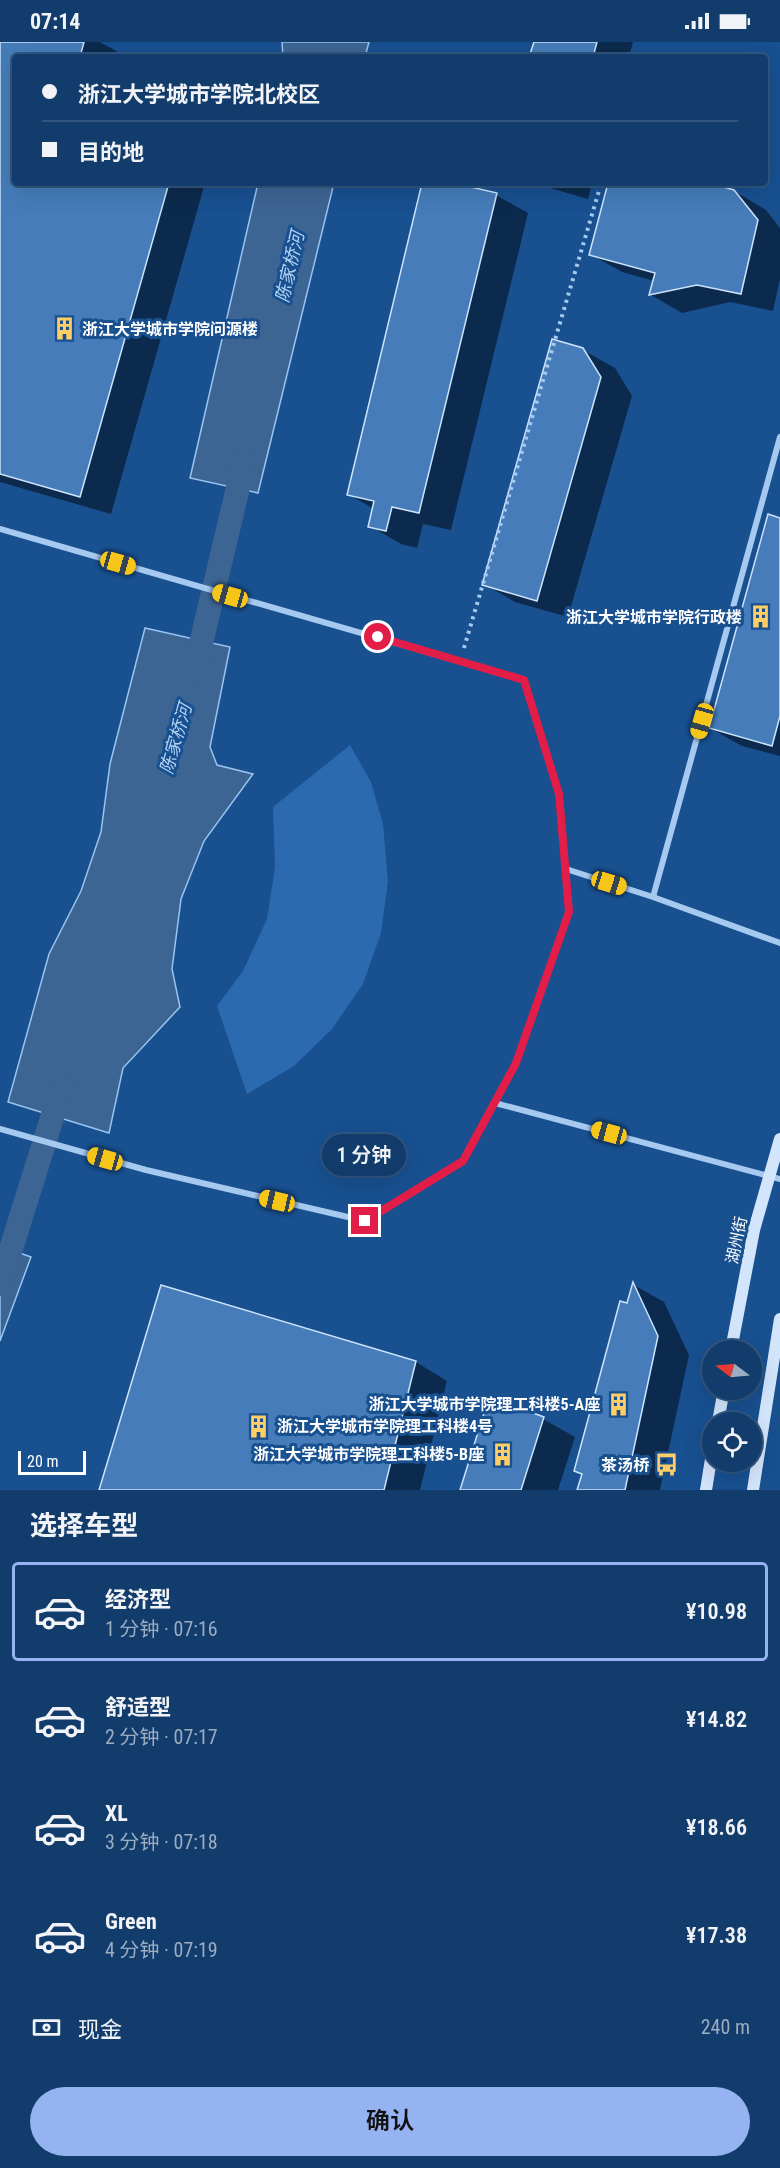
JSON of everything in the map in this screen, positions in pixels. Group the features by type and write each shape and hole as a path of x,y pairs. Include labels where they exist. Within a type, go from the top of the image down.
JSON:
{"main road":[{"name":"湖州街","path":"733,1340 754,1230 774,1177 780,1139"},
{"path":"753,1490 780,1319"},
{"path":"706,1490 709,1472"}],"street":[{"path":"653,897 780,437"},
{"path":"0,529 524,680 559,794 569,912 516,1063 463,1161 365,1221 146,1170 0,1129"},
{"path":"566,869 653,897 780,943"},
{"path":"495,1103 774,1177"}],"path":[{"path":"460,660 600,186"}],"shaded area":[{"path":"350,745 371,782 383,824 388,881 381,933 363,984 332,1029 294,1066 247,1094 217,1006 243,971 267,919 275,867 273,807"}],"water":[{"path":"282,42 369,42 366,54 283,54"},
{"path":"257,186 333,186 258,493 190,478"},
{"path":"145,628 230,647 210,747 217,765 253,774 204,841 181,899 172,969 180,1007 123,1068 109,1133 8,1102 49,954 81,891 101,832 110,764"},
{"path":"0,1246 31,1257 0,1341"}],"building":[{"name":"浙江大学城市学院问源楼","path":"0,42 84,42 81,54 12,54 12,186 168,186 80,497 0,474"},
{"path":"534,42 597,42 594,54 530,54"},
{"path":"421,186 467,186 497,193 419,513 392,507 386,531 368,527 374,501 347,495"},
{"path":"607,186 720,186 734,190 758,220 741,294 697,285 649,295 655,273 589,255"},
{"path":"552,339 583,348 601,377 537,601 482,585"},
{"name":"浙江大学城市学院行政楼","path":"768,514 780,518 780,716 772,746 709,728"},
{"name":"浙江大学城市学院理工科楼5-A座","path":"633,1282 658,1336 625,1490 577,1490 582,1474 574,1471 620,1301 627,1303"},
{"name":"浙江大学城市学院理工科楼4号","path":"161,1285 416,1361 384,1490 99,1490"},
{"name":"浙江大学城市学院理工科楼5-B座","path":"489,1397 544,1417 521,1490 460,1490"}],"waterway":[{"name":"陈家桥河","path":"194,673 245,458"},
{"name":"陈家桥河","path":"0,1284 62,1086"}],"place":[{"name":"浙江大学城市学院问源楼","path":"64,329"},
{"name":"浙江大学城市学院行政楼","path":"760,617"},
{"name":"浙江大学城市学院理工科楼5-A座","path":"618,1404"},
{"name":"浙江大学城市学院理工科楼4号","path":"259,1426"},
{"name":"浙江大学城市学院理工科楼5-B座","path":"502,1454"},
{"name":"茶汤桥","path":"667,1465"}],"route":[{"path":"365,1221 463,1161 516,1063 569,912 559,794 524,680 378,637"}]}
